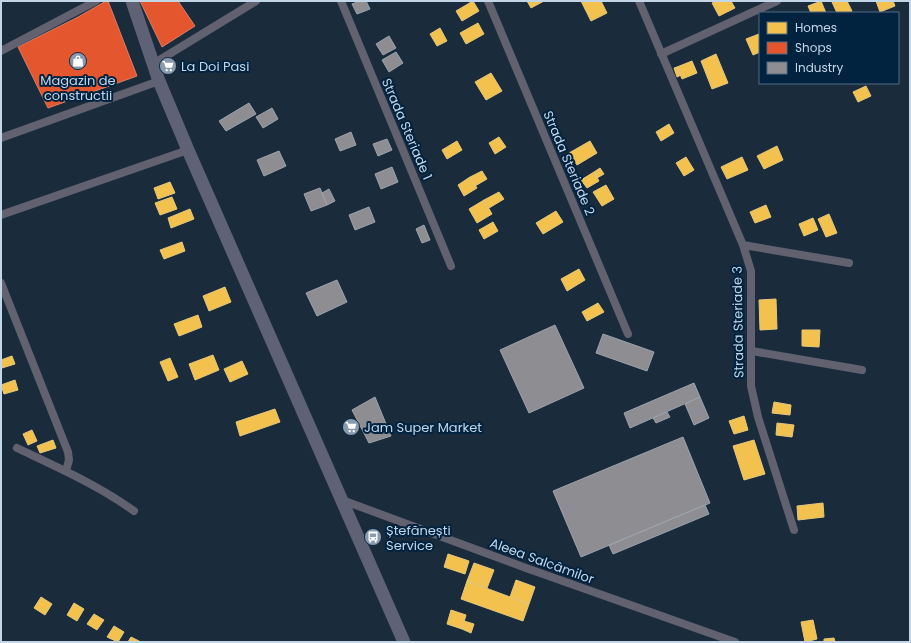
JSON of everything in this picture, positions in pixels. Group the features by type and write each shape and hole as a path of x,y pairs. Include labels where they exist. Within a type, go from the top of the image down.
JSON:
{"main road":[{"path":"132,1 159,81 188,150 404,642"}],"street":[{"path":"1,51 96,1"},
{"path":"153,64 256,1"},
{"name":"Strada Steriade 1","path":"341,1 451,266"},
{"name":"Strada Steriade 2","path":"488,1 628,334"},
{"name":"Strada Steriade 3","path":"639,1 743,245 751,271 751,386 758,418 794,530"},
{"path":"662,54 777,1"},
{"path":"1,138 159,81"},
{"path":"1,215 188,150"},
{"path":"743,245 848,263"},
{"path":"1,283 68,452 69,460 66,471"},
{"path":"752,352 862,370"},
{"path":"17,448 66,471 111,495 134,511"},
{"name":"Aleea Salcâmilor","path":"342,500 519,566 735,642"}],"building: Homes":[{"path":"473,1 479,11 462,21 456,11"},
{"path":"527,1 544,1 531,8"},
{"path":"581,1 601,1 607,13 591,21"},
{"path":"716,1 731,1 735,8 719,16 712,3"},
{"path":"821,1 826,12 811,12 808,6"},
{"path":"847,1 852,11 837,12 832,2"},
{"path":"876,1 893,1 895,6 880,12"},
{"path":"478,23 484,34 466,44 460,33"},
{"path":"440,28 447,41 437,46 430,34"},
{"path":"759,34 759,52 753,55 746,39"},
{"path":"716,54 728,83 712,89 701,61"},
{"path":"692,61 697,73 682,79 677,67"},
{"path":"677,67 681,75 677,77 674,68"},
{"path":"491,73 502,91 486,100 475,82"},
{"path":"866,86 871,96 858,102 853,92"},
{"path":"669,124 674,133 661,141 656,132"},
{"path":"499,137 506,147 495,154 489,143"},
{"path":"457,141 462,150 447,159 442,150"},
{"path":"590,141 597,153 577,165 569,153"},
{"path":"777,146 783,160 764,169 757,156"},
{"path":"686,157 694,170 684,176 676,163"},
{"path":"742,157 748,170 727,179 721,167"},
{"path":"600,168 604,174 597,178 594,172"},
{"path":"482,171 487,179 475,186 470,177"},
{"path":"594,172 599,181 587,188 581,180"},
{"path":"470,177 477,188 464,196 458,185"},
{"path":"170,182 175,193 158,199 154,188"},
{"path":"606,185 614,199 602,206 593,192"},
{"path":"499,192 504,199 489,208 484,200"},
{"path":"172,197 177,209 160,215 155,203"},
{"path":"484,200 492,214 477,223 469,209"},
{"path":"766,205 771,217 755,223 750,212"},
{"path":"190,209 194,219 171,228 168,218"},
{"path":"556,211 563,222 543,234 536,223"},
{"path":"829,214 837,233 826,237 818,219"},
{"path":"813,218 818,230 804,236 799,224"},
{"path":"493,222 498,231 484,239 479,230"},
{"path":"182,242 185,251 164,259 160,250"},
{"path":"579,269 585,280 567,291 561,279"},
{"path":"225,287 231,302 209,311 203,296"},
{"path":"776,299 777,329 760,330 759,300"},
{"path":"598,303 604,312 587,321 582,312"},
{"path":"198,315 202,327 179,336 174,324"},
{"path":"802,330 820,330 819,347 802,346"},
{"path":"213,355 219,370 195,380 189,364"},
{"path":"12,356 15,364 2,368 1,360"},
{"path":"170,358 178,377 168,381 160,362"},
{"path":"242,361 248,374 230,382 224,369"},
{"path":"15,380 18,390 4,394 1,385"},
{"path":"774,402 791,405 790,415 772,413"},
{"path":"275,409 280,422 240,436 236,422"},
{"path":"744,416 748,430 734,434 729,421"},
{"path":"777,423 794,425 792,437 776,435"},
{"path":"32,430 37,441 28,445 23,434"},
{"path":"53,440 56,448 40,453 37,446"},
{"path":"754,440 765,474 744,480 733,446"},
{"path":"823,503 824,517 798,520 797,506"},
{"path":"448,554 469,561 465,574 444,567"},
{"path":"474,563 494,570 487,588 467,581"},
{"path":"516,580 535,587 529,604 510,597"},
{"path":"467,581 529,604 523,621 461,599"},
{"path":"41,597 52,604 45,615 34,608"},
{"path":"74,603 84,609 77,621 67,615"},
{"path":"451,610 466,615 462,629 447,624"},
{"path":"94,614 104,620 97,630 87,624"},
{"path":"813,620 817,639 805,642 801,622"},
{"path":"464,621 474,624 471,633 462,629"},
{"path":"114,626 124,632 118,642 107,637"},
{"path":"131,637 141,642 128,642"},
{"path":"834,638 835,642 824,642 824,639"}],"building: Shops":[{"name":"Magazin de constructii","path":"108,1 137,76 48,108 18,47 78,17"},
{"path":"140,1 178,1 195,26 162,47"}],"building: Industry":[{"path":"360,1 366,1 370,9 357,14 352,4"},
{"path":"389,36 396,48 383,55 376,44"},
{"path":"396,52 403,63 389,72 382,60"},
{"path":"249,103 256,114 226,131 219,121"},
{"path":"272,108 278,119 263,128 256,117"},
{"path":"351,132 356,145 340,151 335,139"},
{"path":"387,139 392,150 378,156 373,144"},
{"path":"279,151 286,166 264,176 257,160"},
{"path":"392,167 398,182 381,189 375,174"},
{"path":"320,188 327,205 311,211 304,194"},
{"path":"329,189 335,201 327,205 322,193"},
{"path":"369,207 375,222 355,230 349,215"},
{"path":"424,225 430,240 422,243 416,229"},
{"path":"337,280 347,302 317,316 306,293"},
{"path":"555,325 584,388 529,413 500,350"},
{"path":"603,334 654,352 647,371 596,353"},
{"path":"694,383 700,397 630,428 624,413"},
{"path":"375,397 391,436 369,443 352,410"},
{"path":"700,397 709,418 694,425 685,404"},
{"path":"667,412 670,417 656,423 653,418"},
{"path":"683,437 710,503 581,557 553,491"},
{"path":"705,505 709,514 613,554 609,545"}],"place":[{"name":"Magazin de constructii","path":"78,61"},
{"name":"La Doi Pasi","path":"168,66"},
{"name":"Jam Super Market","path":"351,427"},
{"name":"Ștefănești Service","path":"373,537"}]}
